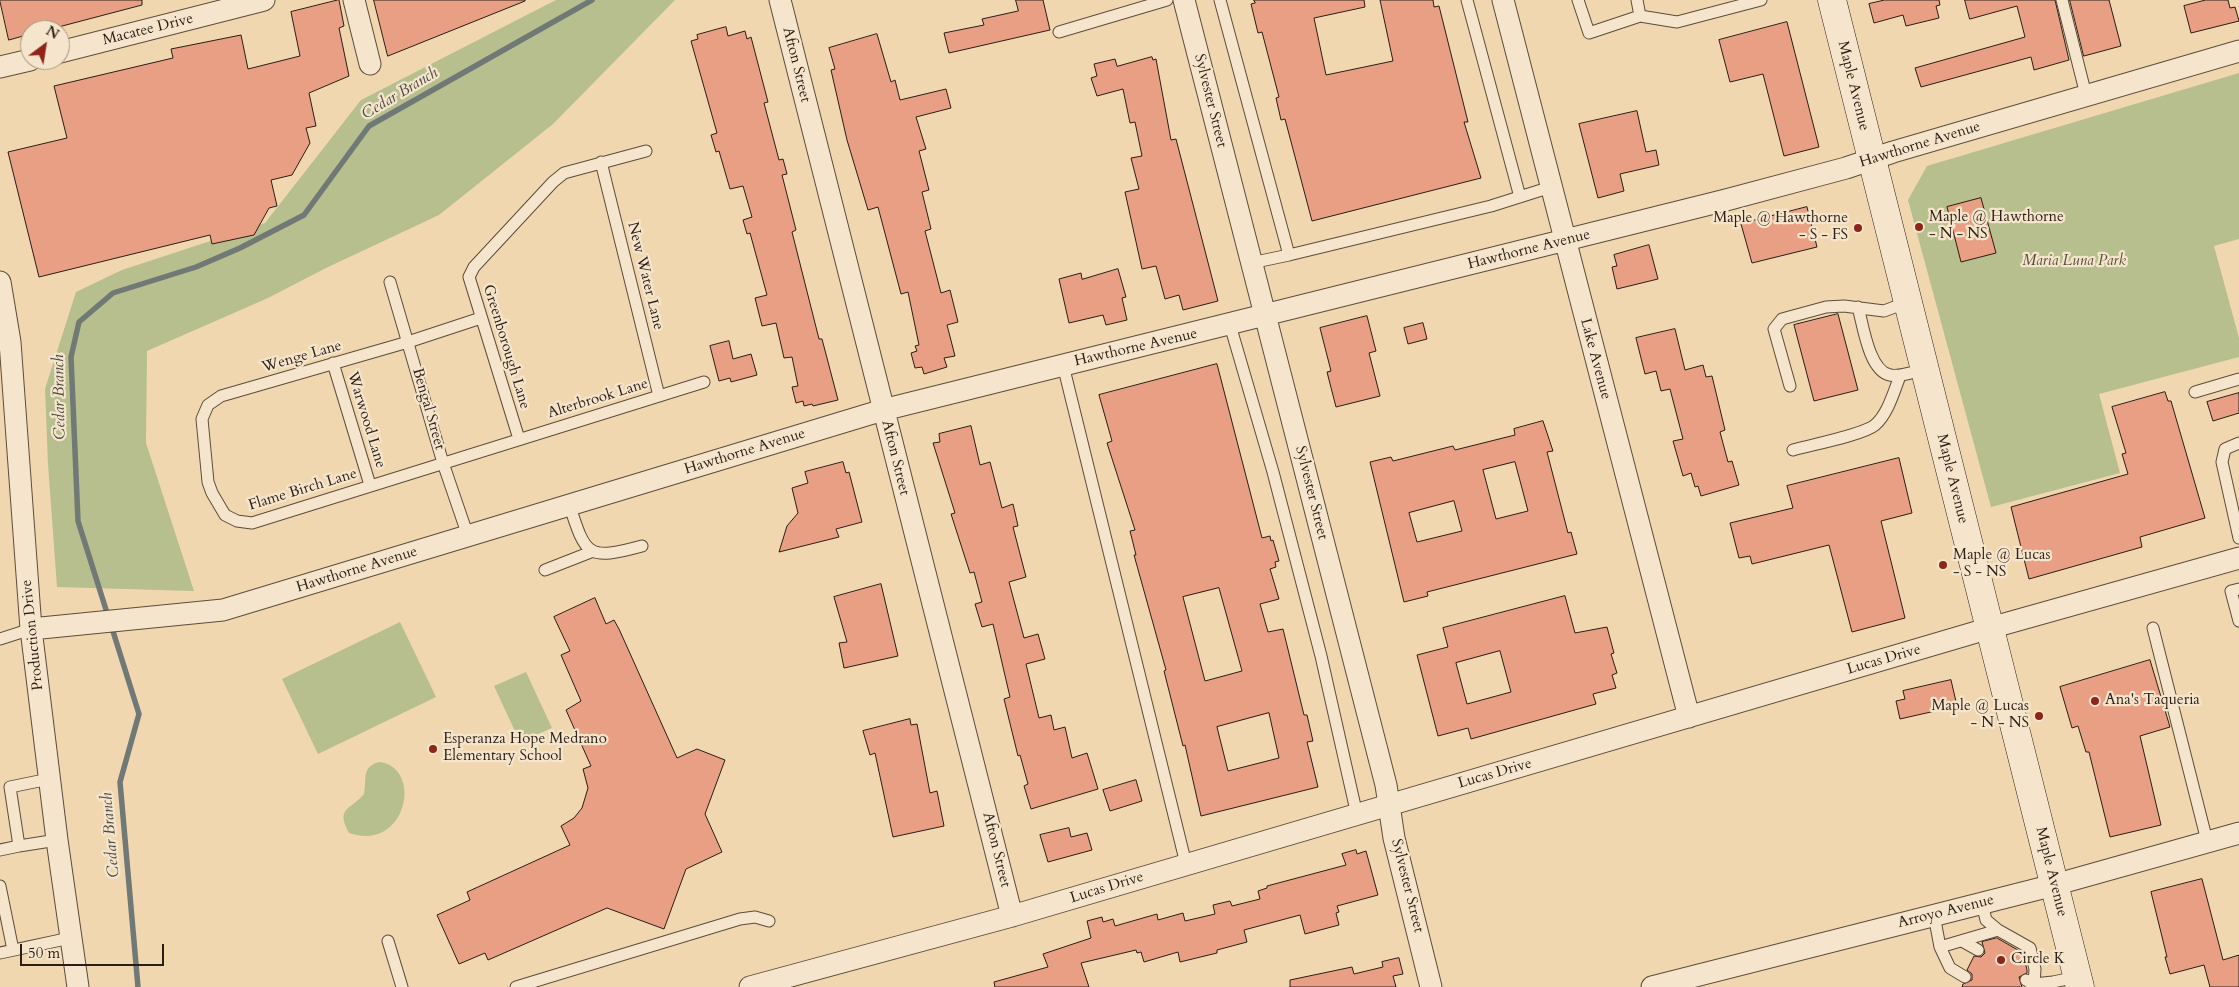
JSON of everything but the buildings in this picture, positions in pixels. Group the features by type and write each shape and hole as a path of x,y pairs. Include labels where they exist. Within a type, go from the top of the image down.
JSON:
{"main road":[{"name":"Maple Avenue","path":"1832,0 1908,302 1912,372 1990,628 2079,982"}],"street":[{"path":"354,0 370,64"},
{"name":"Afton Street","path":"780,0 1012,916"},
{"name":"Sylvester Street","path":"1184,0 1390,804 1394,838 1431,987"},
{"name":"Lake Avenue","path":"1503,0 1689,717"},
{"name":"Macatee Drive","path":"70,49 260,1"},
{"name":"Hawthorne Avenue","path":"31,629 223,610 883,410 1726,200 2239,51"},
{"path":"0,67 20,62"},
{"name":"Production Drive","path":"0,282 31,629 56,840 78,987"},
{"name":"Lucas Drive","path":"750,987 795,981 1990,628 2239,558"},
{"name":"Arroyo Avenue","path":"1652,987 1982,903 2239,833"}],"lane":[{"path":"1059,32 1167,0"},
{"path":"1220,0 1289,255"},
{"path":"1467,0 1520,197"},
{"path":"1578,0 1589,33 1640,16 1677,22 1761,0"},
{"path":"1637,0 1640,16"},
{"path":"2062,0 2086,95"},
{"name":"Greenborough Lane","path":"519,440 470,277 474,267 552,182 564,173 646,152"},
{"name":"New Water Lane","path":"601,162 659,396"},
{"path":"1251,263 1520,197 1551,187"},
{"name":"Bengal Street","path":"390,282 443,463 468,536"},
{"path":"1790,386 1774,329 1776,324 1782,319 1826,307 1858,307 1866,310 1884,311 1908,302"},
{"path":"1858,307 1872,361 1882,372 1888,375 1912,372"},
{"name":"Wenge Lane","path":"208,405 221,396 408,342 481,318"},
{"path":"1230,325 1273,472 1321,656 1357,815"},
{"name":"Warwood Lane","path":"333,363 370,485"},
{"path":"1063,365 1186,864"},
{"path":"1793,450 1861,431 1875,425 1912,372"},
{"path":"2194,392 2239,379"},
{"name":"Alterbrook Lane","path":"443,463 704,382"},
{"name":"Flame Birch Lane","path":"208,405 202,419 208,482 225,515 231,518 252,523 443,463"},
{"path":"2239,443 2224,449 2222,462 2239,538"},
{"path":"570,504 583,544 591,552"},
{"path":"545,570 591,552 612,555 642,546"},
{"path":"2239,589 2231,591 2239,621"},
{"path":"2153,628 2207,841"},
{"path":"0,640 31,629"},
{"path":"19,846 10,787 49,779"},
{"path":"0,850 56,840"},
{"path":"0,886 14,950"},
{"path":"1982,903 1986,920 1998,930 2030,948 2035,969 2030,984 2079,982"},
{"path":"1934,915 1940,947 1950,968 1965,977"},
{"path":"516,987 740,919 755,917 769,921"},
{"path":"1940,947 1998,930"},
{"path":"0,953 70,938"},
{"path":"388,941 402,987"},
{"path":"1962,941 1978,950"}],"green space":[{"path":"556,0 675,0 553,124 439,215 326,268 268,298 147,351 146,443 194,591 57,587 48,464 45,389 76,292 122,270 265,223 361,100"},
{"name":"Maria Luna Park","path":"2239,73 2239,239 2214,246 2239,338 2239,357 2099,394 2120,473 1991,507 1908,200 1927,166"},
{"path":"400,622 436,697 318,754 282,679"},
{"path":"526,672 552,728 520,742 494,686"},
{"path":"379,762 393,767 401,778 405,792 403,807 396,821 384,831 369,836 349,833 345,825 344,813 364,794 367,770 373,764"}],"waterway":[{"name":"Cedar Branch","path":"108,616 78,521 71,357 79,322 113,293 196,267 240,248 304,215 369,126 592,0"},
{"name":"Cedar Branch","path":"111,625 139,714 120,782 138,987"}],"place":[{"name":"Maple @ Hawthorne - N - NS","path":"1919,227"},
{"name":"Maple @ Hawthorne - S - FS","path":"1858,228"},
{"name":"Maple @ Lucas - S - NS","path":"1943,565"},
{"name":"Ana's Taqueria","path":"2095,701"},
{"name":"Maple @ Lucas - N - NS","path":"2039,716"},
{"name":"Esperanza Hope Medrano Elementary School","path":"433,749"},
{"name":"Circle K","path":"2001,960"}]}
